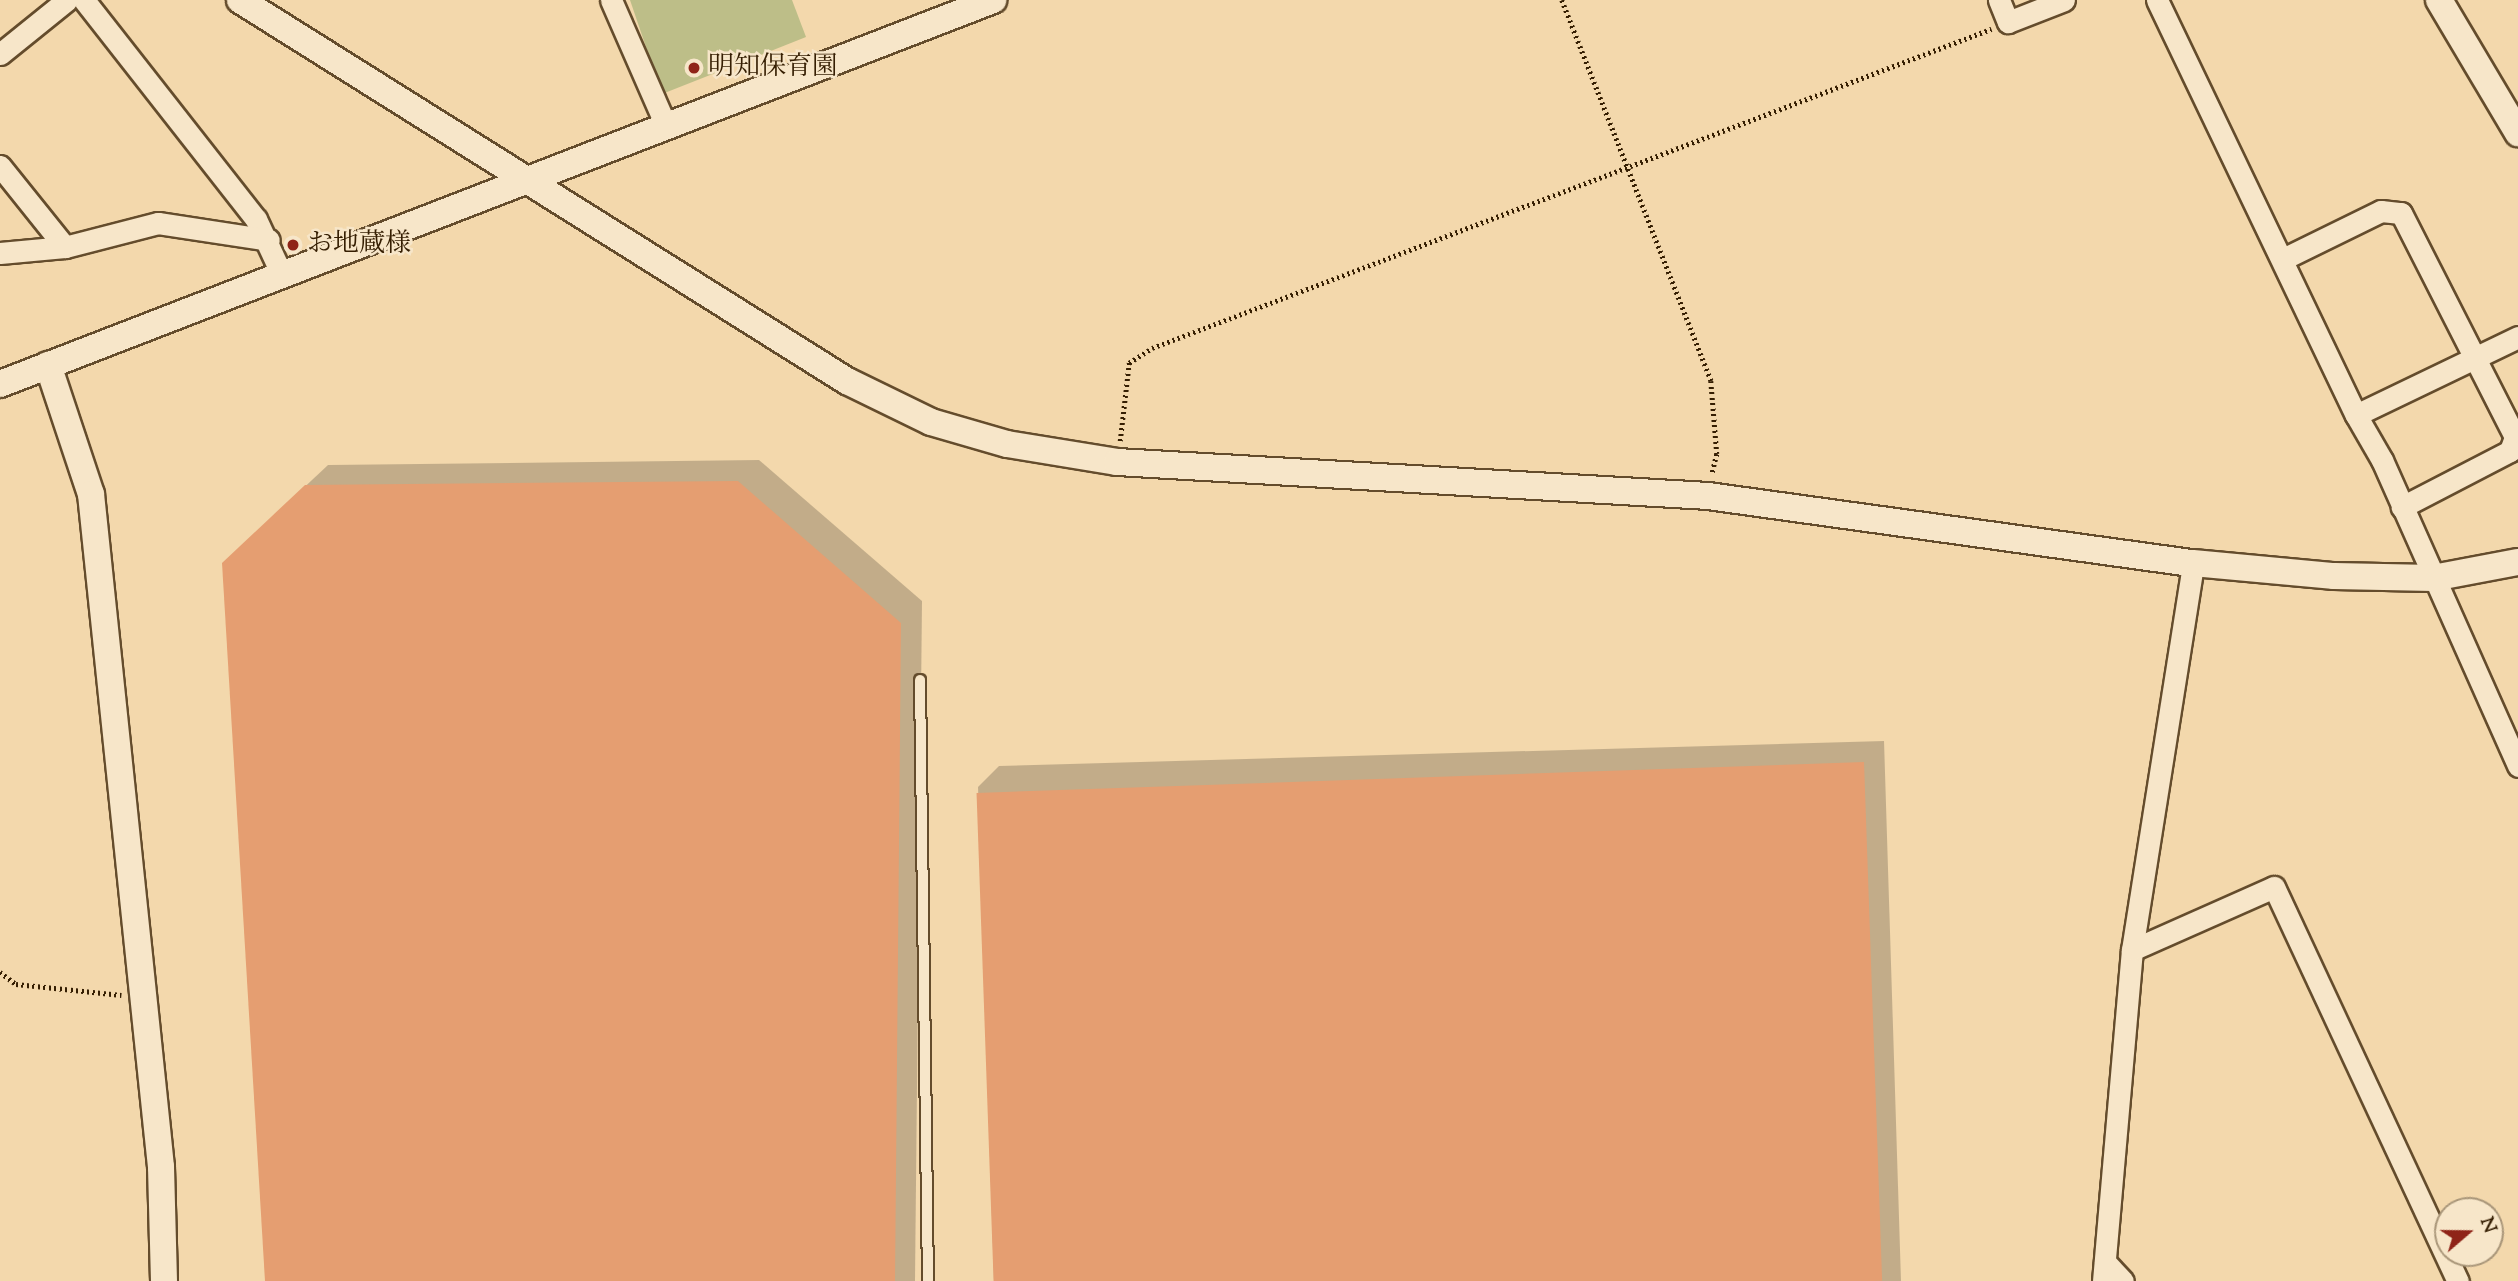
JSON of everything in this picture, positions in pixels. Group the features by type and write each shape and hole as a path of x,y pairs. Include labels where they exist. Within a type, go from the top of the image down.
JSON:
{"street":[{"path":"0,54 67,0"},
{"path":"84,0 268,240 282,275"},
{"path":"240,0 847,381 931,422 1007,444 1117,462 1708,496 2193,563 2334,576 2433,578 2518,562"},
{"path":"611,0 666,126"},
{"path":"0,384 993,0"},
{"path":"1999,0 2008,22 2064,0"},
{"path":"2157,0 2402,507 2518,766"},
{"path":"2439,0 2518,133"},
{"path":"0,166 65,247"},
{"path":"2283,259 2382,211 2401,213 2515,437 2510,451 2402,507"},
{"path":"0,253 65,247 158,223 268,240"},
{"path":"2356,415 2518,337"},
{"path":"48,365 91,494 161,1167 164,1281"},
{"path":"2123,1281 2104,1272 2132,950 2193,563"},
{"path":"2132,950 2274,887 2458,1281"}],"lane":[{"path":"920,680 928,1281"}],"path":[{"path":"1562,0 1711,380 1717,454 1708,496"},
{"path":"1117,462 1129,363 1152,348 1628,170 2008,22"},
{"path":"0,972 16,984 144,997"}],"green space":[{"name":"明知保育園","path":"630,0 792,0 806,37 662,94"}],"building":[{"path":"738,481 901,623 895,1281 265,1281 222,563 305,485"},
{"path":"1864,762 1882,1281 994,1281 977,793"}],"place":[{"name":"明知保育園","path":"694,68"},
{"name":"お地蔵様","path":"293,245"}]}
